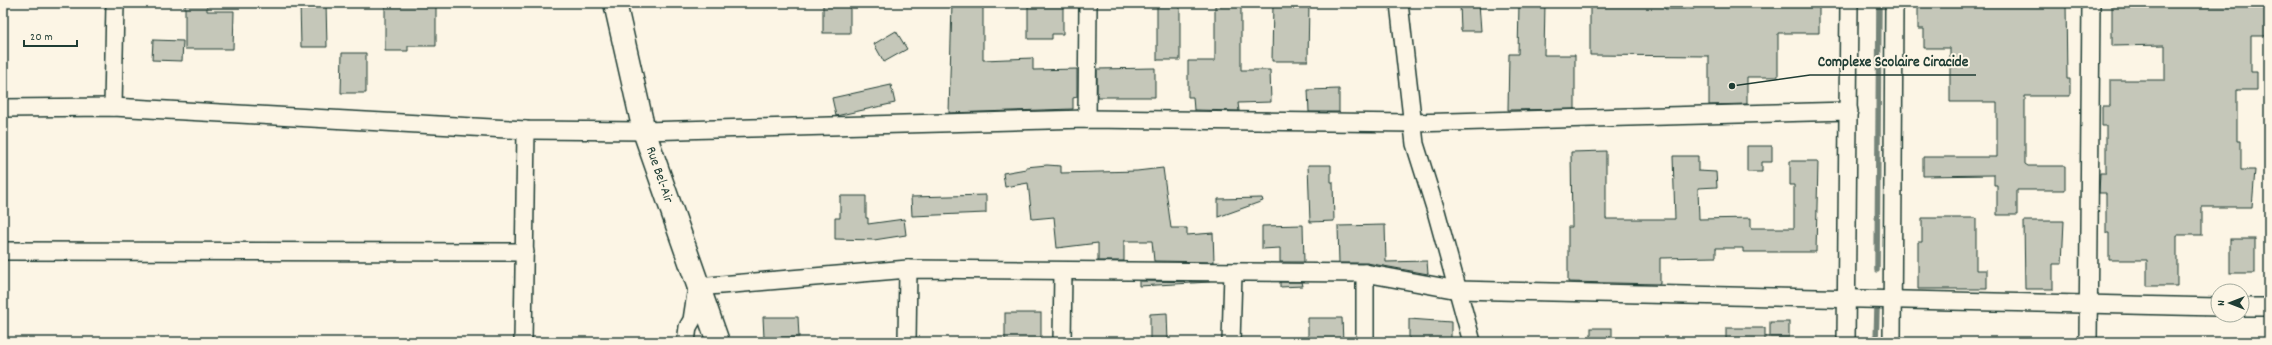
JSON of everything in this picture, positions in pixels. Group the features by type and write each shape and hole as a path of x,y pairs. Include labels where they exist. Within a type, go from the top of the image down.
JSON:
{"main road":[{"name":"Rue Bel-Air","path":"615,3 644,131 697,287 718,342"}],"street":[{"path":"112,107 115,3"},
{"path":"1087,119 1088,3"},
{"path":"1399,3 1415,144 1472,342"},
{"path":"1846,342 1849,3"},
{"path":"1892,342 1894,3"},
{"path":"2088,342 2091,3"},
{"path":"3,108 112,107 526,130 644,131 1087,119 1413,122 1849,111"},
{"path":"523,342 526,130"},
{"path":"3,252 525,252"},
{"path":"686,342 688,327 692,320 697,287 908,269 1366,274 1458,290 1892,301 2210,307"},
{"path":"907,342 908,269"},
{"path":"1062,342 1063,271"},
{"path":"1231,342 1233,273"},
{"path":"1365,342 1366,274"},
{"path":"2250,307 2269,307"}],"building":[{"path":"185,3 207,3 207,11 234,11 233,49 185,49"},
{"path":"300,3 326,3 327,47 301,47"},
{"path":"385,3 436,3 436,46 408,46 408,51 385,51"},
{"path":"823,3 850,3 850,33 823,33"},
{"path":"952,3 983,3 983,60 1033,58 1033,70 1077,69 1077,97 1073,98 1073,109 949,113"},
{"path":"1028,3 1063,3 1063,34 1052,34 1052,39 1028,39"},
{"path":"1180,3 1180,60 1157,60 1157,4"},
{"path":"1273,3 1309,3 1308,61 1272,61"},
{"path":"1460,3 1479,3 1481,31 1461,31"},
{"path":"1519,3 1545,3 1544,55 1575,55 1575,109 1508,110 1509,54 1518,54"},
{"path":"1590,3 1665,3 1665,9 1694,9 1694,5 1710,5 1710,3 1819,3 1819,33 1778,33 1778,77 1747,77 1747,104 1709,105 1709,56 1590,55"},
{"path":"1997,3 2066,3 2067,79 2070,79 2070,96 2025,96 2025,164 2028,166 2065,166 2065,190 2017,190 2017,215 1997,215 1997,185 1994,185 1994,175 1923,176 1923,157 1997,157 1997,102 1950,102 1950,48 1924,48 1924,29 1918,29 1918,6 1997,5"},
{"path":"2112,3 2253,3 2253,8 2267,8 2267,36 2251,36 2251,72 2257,72 2257,90 2237,90 2237,141 2241,141 2241,170 2255,170 2252,207 2202,207 2202,235 2177,235 2177,286 2147,286 2147,260 2109,260 2109,233 2106,233 2106,193 2099,193 2100,173 2106,173 2106,126 2102,126 2102,106 2110,106 2110,80 2165,80 2165,45 2112,46"},
{"path":"1215,5 1241,5 1241,70 1270,70 1271,102 1238,103 1239,111 1194,110 1193,97 1188,97 1188,61 1215,61"},
{"path":"896,31 907,49 884,62 874,44"},
{"path":"153,40 183,41 182,61 152,60"},
{"path":"342,53 366,53 366,93 341,93"},
{"path":"1155,68 1155,97 1097,97 1097,69"},
{"path":"891,85 895,103 836,116 832,98"},
{"path":"1339,89 1339,112 1309,112 1308,90"},
{"path":"1747,146 1772,146 1772,162 1762,162 1762,172 1747,172"},
{"path":"1606,151 1606,219 1675,219 1673,156 1698,156 1698,171 1716,172 1717,187 1698,188 1699,219 1751,218 1751,228 1794,228 1794,185 1790,185 1790,161 1818,161 1816,252 1743,252 1743,248 1716,248 1716,257 1660,258 1660,284 1568,282 1568,227 1572,227 1571,152"},
{"path":"1047,165 1061,166 1061,173 1137,171 1163,168 1171,228 1187,228 1187,235 1213,233 1214,262 1154,261 1152,241 1124,241 1124,261 1098,261 1098,243 1057,248 1054,217 1032,219 1028,183 1005,187 1003,173 1026,169 1026,167"},
{"path":"1308,165 1331,165 1334,221 1310,222"},
{"path":"986,195 986,213 912,216 911,197"},
{"path":"840,196 866,196 866,218 868,218 868,224 904,219 906,235 874,240 835,239 835,218 840,218"},
{"path":"1262,198 1263,201 1218,217 1218,199"},
{"path":"1922,218 1976,218 1976,270 1987,270 1987,289 1918,289 1918,242 1922,242"},
{"path":"2024,221 2064,221 2062,264 2053,264 2053,289 2025,289"},
{"path":"1303,225 1304,262 1280,262 1280,248 1262,249 1262,226"},
{"path":"1385,225 1386,262 1427,261 1428,274 1367,263 1339,263 1338,226"},
{"path":"2230,239 2255,239 2255,273 2230,273"},
{"path":"1139,281 1210,282 1139,286"},
{"path":"1280,282 1302,282 1303,286 1280,287"},
{"path":"1005,313 1041,313 1041,342 1005,342"},
{"path":"1167,313 1168,342 1150,342 1150,314"},
{"path":"763,317 798,317 799,337 764,338"},
{"path":"1308,318 1342,318 1343,342 1308,342"},
{"path":"1409,319 1451,322 1451,342 1409,342"},
{"path":"1770,322 1789,322 1789,337 1770,337"},
{"path":"1591,328 1612,328 1612,342 1591,342"},
{"path":"1726,328 1765,328 1765,342 1726,342"}],"waterway":[{"path":"1877,270 1879,3"},
{"path":"1876,342 1877,309"}],"place":[{"name":"Complexe Scolaire Ciracide","path":"1732,86"}]}
